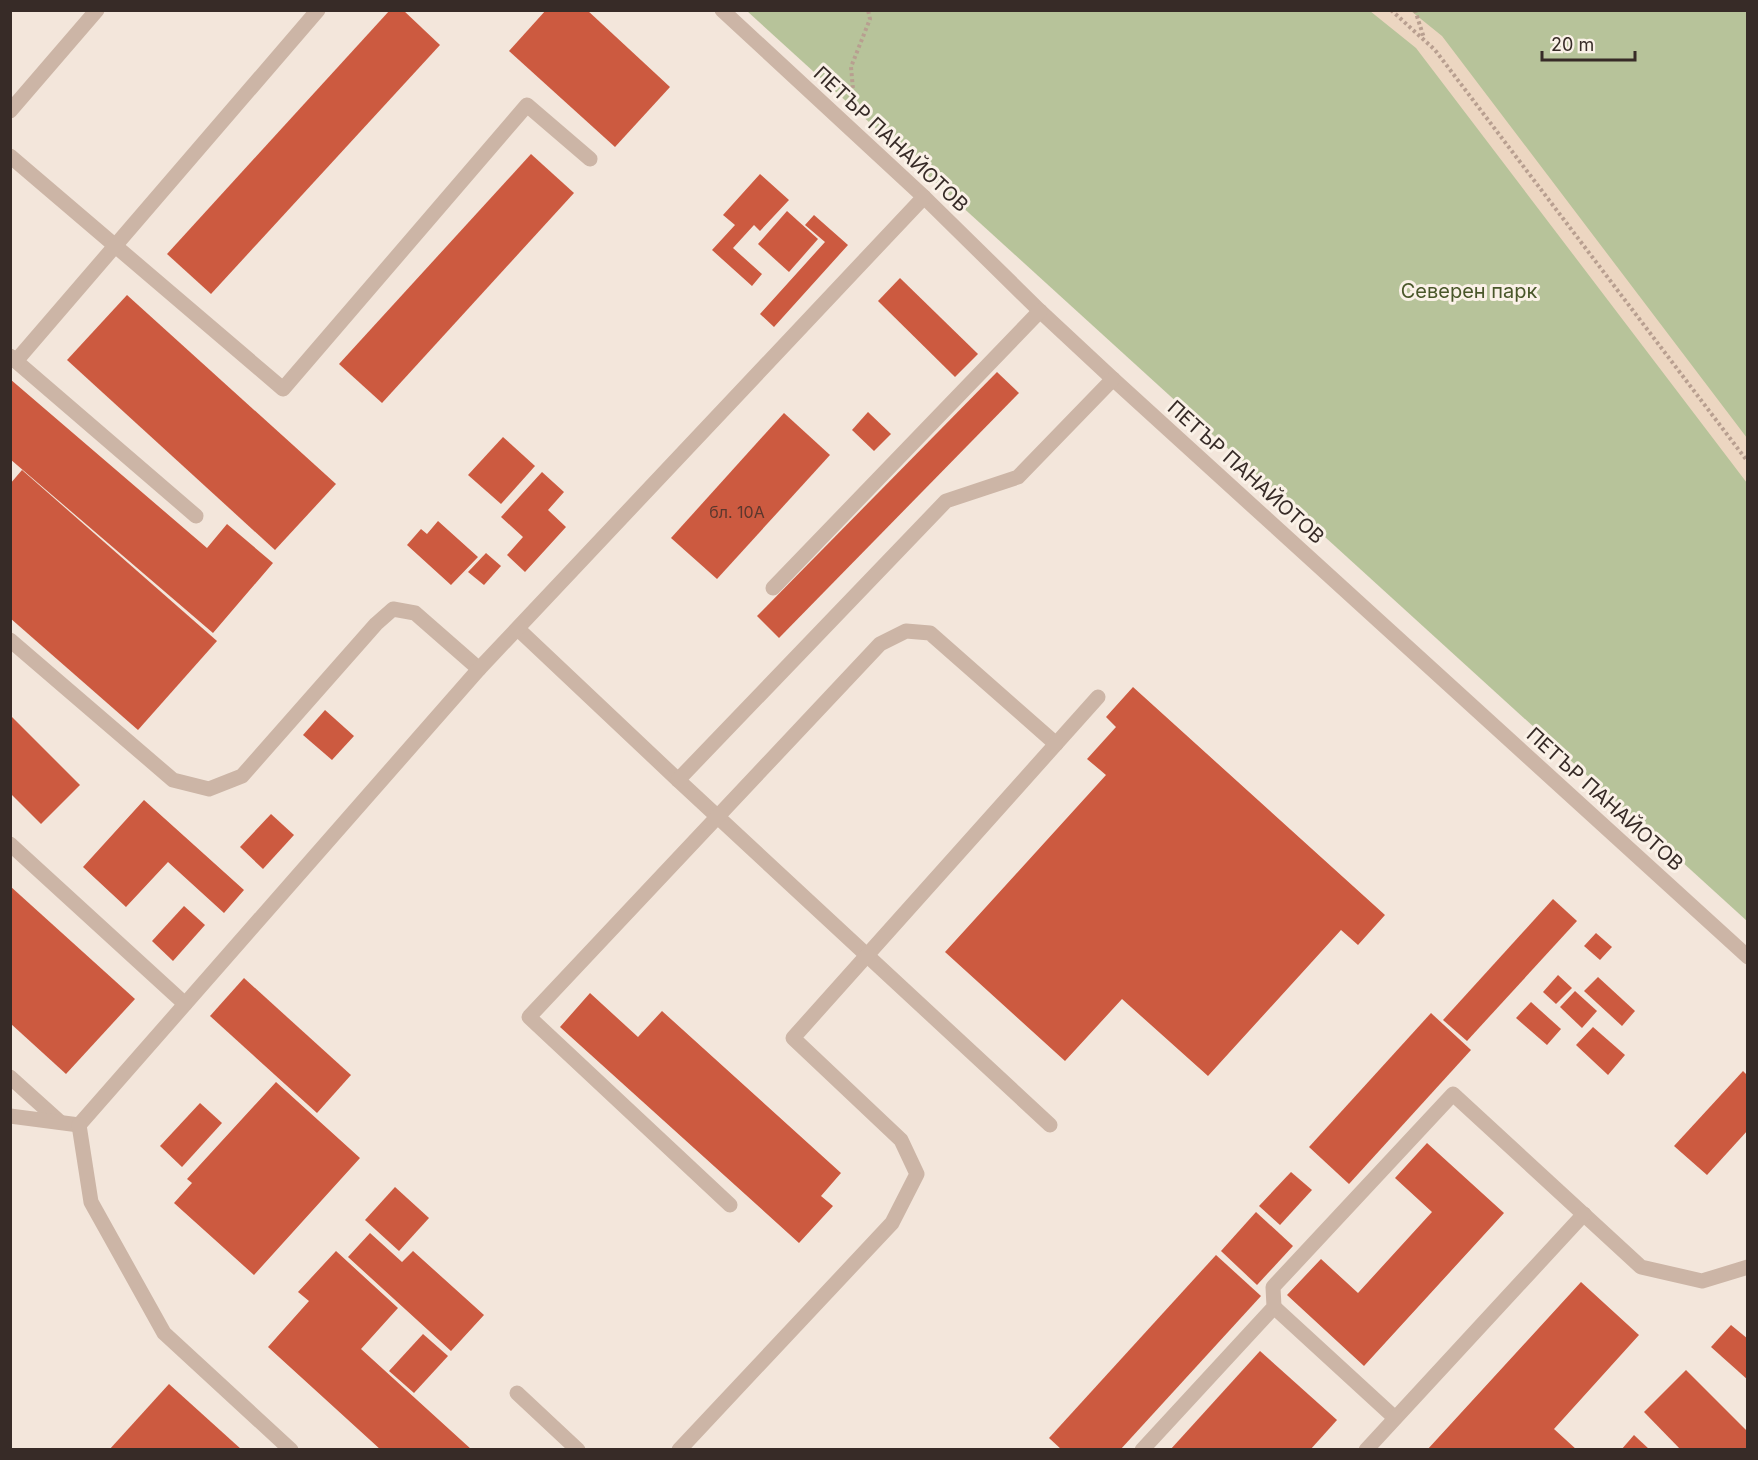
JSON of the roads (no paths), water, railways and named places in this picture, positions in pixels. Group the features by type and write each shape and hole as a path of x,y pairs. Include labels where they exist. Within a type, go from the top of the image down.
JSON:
{"street":[{"path":"10,111 97,10"},
{"path":"196,516 13,359 116,246 318,10"},
{"name":"ПЕТЪР ПАНАЙОТОВ","path":"722,10 924,197 1113,379 1748,957"},
{"path":"10,156 283,389 527,105 590,159"},
{"path":"79,1125 479,669 924,197"},
{"path":"773,588 1040,311"},
{"path":"678,780 946,501 1018,477 1113,379"},
{"path":"10,640 173,780 209,789 242,776 376,624 393,609 415,613 479,669"},
{"path":"518,629 866,956 1050,1125"},
{"path":"730,1205 529,1017 880,644 906,631 930,633 1056,744"},
{"path":"679,1449 892,1223 917,1174 901,1140 793,1038 1098,697"},
{"path":"10,844 185,1004"},
{"path":"10,1077 60,1122"},
{"path":"1395,1418 1274,1307 1273,1287 1453,1094 1641,1267 1702,1281 1748,1267"},
{"path":"10,1116 79,1125"},
{"path":"79,1125 92,1202 164,1332 291,1449"},
{"path":"1366,1449 1584,1214"},
{"path":"1142,1449 1274,1307"},
{"path":"517,1393 578,1449"}],"park label":[{"name":"Северен парк","path":"1469,291"}]}
